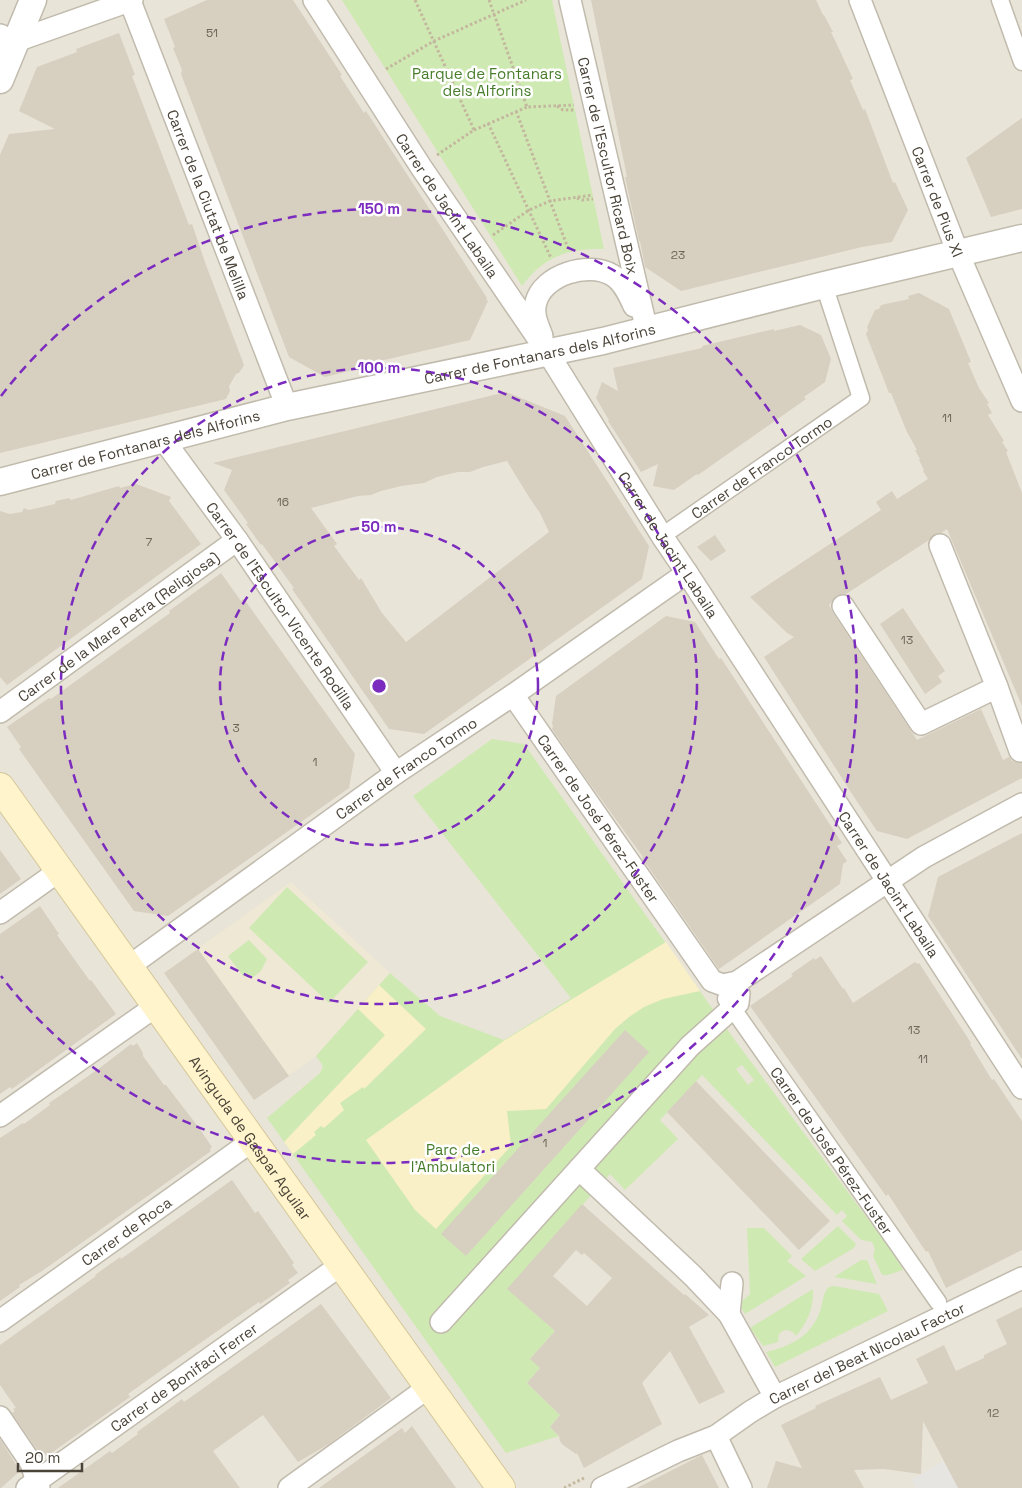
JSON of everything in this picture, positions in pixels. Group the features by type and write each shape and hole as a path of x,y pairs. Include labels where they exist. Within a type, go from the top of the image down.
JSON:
{"main road":[{"name":"Avinguda de Gaspar Aguilar","path":"0,787 501,1488"}],"street":[{"path":"0,80 8,38 33,0"},
{"path":"8,38 131,0"},
{"name":"Carrer de la Ciutat de Melilla","path":"131,0 287,407"},
{"name":"Carrer de Jacint Labaila","path":"314,0 421,167 548,353 662,536 1022,1088"},
{"name":"Carrer de l'Escultor Ricard Boix","path":"570,0 647,331"},
{"name":"Carrer de Pius XI","path":"860,0 958,253 1022,401"},
{"path":"1000,0 1022,62"},
{"name":"Carrer de Fontanars dels Alforins","path":"0,482 287,407 647,331 824,285 1022,238"},
{"path":"548,353 534,316 535,303 546,285 556,278 574,272 588,269 611,274 621,282 647,331"},
{"name":"Carrer de Franco Tormo","path":"662,536 861,398 824,285"},
{"name":"Carrer de l'Escultor Vicente Rodilla","path":"163,439 237,540 396,773"},
{"name":"Carrer de la Mare Petra (Religiosa)","path":"0,712 237,540"},
{"path":"940,545 1020,751"},
{"name":"Carrer de Franco Tormo","path":"128,966 396,773 513,695 687,573"},
{"path":"843,606 921,724 996,688"},
{"name":"Carrer de José Pérez-Fuster","path":"513,695 712,981 729,994 938,1302"},
{"path":"441,1322 690,1046 729,994 888,880 924,857 1022,804"},
{"path":"0,912 59,871"},
{"path":"0,1116 156,1006"},
{"name":"Carrer de Roca","path":"0,1322 252,1140"},
{"path":"579,1169 693,1276 729,1314 775,1397"},
{"name":"Carrer de Bonifaci Ferrer","path":"35,1485 340,1264"},
{"name":"Carrer del Beat Nicolau Factor","path":"602,1488 678,1451 716,1436 775,1397 1022,1278"},
{"path":"729,1314 732,1283"},
{"path":"289,1488 428,1388"},
{"path":"0,1418 31,1463 35,1485"},
{"path":"716,1436 741,1488"}],"path":[{"path":"415,0 474,130"},
{"path":"489,0 527,107"},
{"path":"386,70 434,40 526,0"},
{"path":"434,156 474,130 527,107 574,105"},
{"path":"557,106 563,110 575,110"},
{"path":"516,112 570,254"},
{"path":"488,123 553,261"},
{"path":"490,236 529,210 550,201 593,197"}],"shaded area":[{"path":"0,0 1022,0 1022,1488 0,1488"},
{"path":"291,882 390,973 316,1056 254,1100 164,973"},
{"path":"944,1461 958,1488 916,1488 911,1480"}],"green space":[{"name":"Parque de Fontanars dels Alforins","path":"342,0 552,0 604,249 579,250 557,256 539,268 522,286"},
{"name":"Parc de l'Ambulatori","path":"492,739 524,744 734,1039 894,1254 903,1270 882,1275 873,1256 875,1249 872,1242 861,1240 842,1221 847,1216 842,1210 837,1215 702,1075 660,1120 678,1139 625,1190 610,1174 508,1289 555,1331 530,1359 540,1368 527,1383 560,1415 550,1427 559,1436 506,1453 267,1118 320,1073 323,1066 316,1056 390,973 440,1016 504,1040 571,998 413,796","holes":["742,1065 754,1080 748,1085 736,1069"]},
{"path":"287,887 368,962 329,1003 249,928"},
{"path":"249,940 267,959 261,971 252,978 243,976 228,956"},
{"path":"838,1226 856,1244 854,1248 815,1271 801,1259"},
{"path":"747,1228 764,1228 792,1256 787,1261 806,1276 745,1314 739,1304 750,1294"},
{"path":"861,1260 867,1260 877,1284 834,1277"},
{"path":"834,1286 879,1294 888,1311 775,1367 766,1352 793,1343 807,1332 817,1317 826,1292 829,1287"},
{"path":"813,1289 809,1314 796,1336 786,1330 779,1334 778,1342 763,1346 750,1328"}],"sand":[{"path":"666,942 700,991 663,999 644,1007 629,1017 615,1029 546,1109 507,1111 511,1146 436,1229 415,1210 366,1140 505,1040"},
{"path":"379,985 426,1029 364,1089 363,1087 340,1103 344,1110 324,1128 321,1126 314,1132 316,1135 293,1154 284,1142 385,1035 358,1009"}],"building":[{"path":"207,0 293,0 342,75 340,76 364,113 366,111 487,298 488,301 470,340 380,361 380,363 325,377 289,357 181,74 182,70 173,48 175,47 164,19"},
{"path":"591,0 816,0 833,32 831,32 853,79 850,80 863,110 865,109 893,183 895,182 908,210 892,242 862,247 681,291 645,267 625,177 627,177"},
{"path":"119,33 135,75 132,76 189,225 192,224 244,365 229,386 230,391 226,399 0,453 0,155 9,134 55,129 19,111 37,67 77,52 76,49"},
{"path":"1022,118 1022,209 991,217 966,158"},
{"path":"919,293 949,309 971,362 968,363 979,388 989,403 987,404 992,413 988,415 1004,441 1002,442 1008,451 1006,452 1022,493 1022,706 947,529 935,534 929,540 846,594 836,596 829,605 917,740 981,709 1003,760 1009,757 1012,761 1022,763 1022,778 907,839 877,831 856,800 764,657 794,637 787,633 750,597 881,510 876,502 892,491 897,499 928,479 915,450 917,450 907,432 891,393 889,393 866,334 867,327 875,310 879,309 881,305 909,299 908,296"},
{"path":"800,325 821,335 831,359 825,382 804,397 806,399 674,490 653,486 658,464 641,472 608,421 596,398 602,382 618,391 613,368 702,348 702,346 774,329 774,331"},
{"path":"506,392 565,416 649,546 642,579 424,734 389,729 292,589 294,588 253,534 246,524 248,523 224,490 232,470 213,463","holes":["507,461 540,513 549,532 406,642 382,613 361,578 359,580 334,546 337,544 311,508 358,496 371,495 401,486 424,483 437,477 458,472 470,472"]},
{"path":"136,484 171,497 169,501 201,544 7,685 0,677 0,511 10,514 22,512 24,508 29,510 55,504 56,501 69,498 71,500 119,486 120,488"},
{"path":"715,535 726,551 711,561 697,547"},
{"path":"221,573 241,601 244,599 355,754 349,788 168,916 134,911 19,749 21,747 7,727 49,698 51,699 170,613 169,611"},
{"path":"903,608 945,671 938,676 942,682 925,694 880,624"},
{"path":"666,616 695,622 719,659 721,658 842,843 837,846 847,861 843,864 840,884 719,969 643,857 552,729 556,696"},
{"path":"1022,833 1022,1059 928,916 938,877"},
{"path":"0,850 21,879 0,894"},
{"path":"40,906 59,934 57,935 116,1014 12,1089 10,1087 0,1094 0,934"},
{"path":"198,949 289,1076 254,1100 164,973"},
{"path":"821,956 853,1003 915,962 919,963 971,1043 992,1080 994,1079 1022,1121 1022,1250 946,1288 928,1251 926,1252 888,1194 886,1196 750,1006 793,976 791,974 814,958 815,960"},
{"path":"625,1030 649,1052 466,1256 441,1234"},
{"path":"137,1043 143,1056 164,1085 166,1085 199,1128 212,1147 211,1151 42,1271 19,1285 20,1287 0,1301 0,1138 24,1124 50,1105 49,1103 131,1044 133,1046"},
{"path":"696,1081 830,1221 799,1250 667,1112"},
{"path":"232,1180 255,1213 258,1211 294,1263 292,1265 298,1273 288,1280 290,1283 260,1304 259,1302 156,1374 128,1394 130,1397 47,1456 44,1453 40,1454 12,1413 15,1411 13,1409 16,1408 0,1385 0,1345 120,1257 121,1259"},
{"path":"582,1204 709,1315 689,1327 725,1392 699,1404 670,1351 642,1383 662,1424 584,1468 577,1453 563,1445 559,1436 550,1427 560,1415 527,1383 540,1368 530,1359 555,1331 507,1289","holes":["576,1250 582,1255 584,1253 612,1278 587,1306 553,1276"]},
{"path":"321,1304 391,1398 329,1444 298,1462 263,1415 213,1451 240,1488 58,1488 110,1451 112,1453 182,1399 184,1402"},
{"path":"1022,1307 1022,1488 958,1488 923,1421 921,1474 884,1469 854,1470 864,1488 767,1488 776,1461 802,1468 781,1425 816,1408 815,1406 880,1377 891,1400 928,1383 916,1359 944,1345 956,1371 984,1358 984,1355 1007,1344 996,1320"},
{"path":"412,1426 456,1488 319,1488 402,1428 405,1433"},
{"path":"0,1439 20,1471 1,1488 0,1488"},
{"path":"702,1455 719,1488 637,1488"}]}
